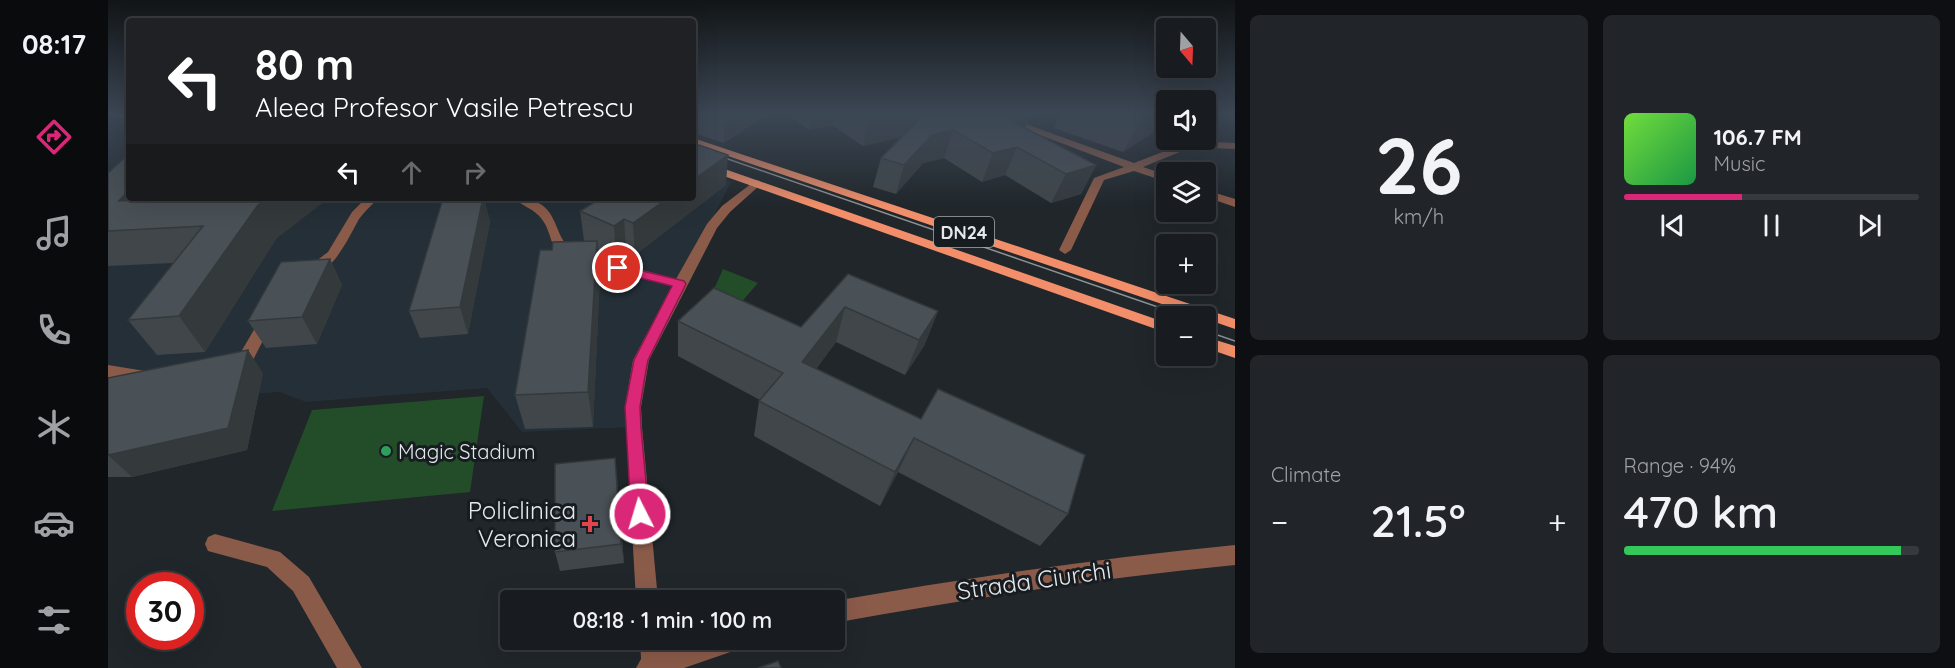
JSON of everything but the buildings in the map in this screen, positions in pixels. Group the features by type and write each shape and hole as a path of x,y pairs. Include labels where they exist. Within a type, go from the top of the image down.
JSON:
{"main road":[{"name":"DN24","path":"705,145 1235,324"},
{"name":"DN24","path":"696,162 1156,324"},
{"path":"1216,345 1235,352"}],"street":[{"path":"1074,145 1156,175"},
{"path":"1065,250 1100,178 1188,145"},
{"path":"1217,145 1235,146"},
{"path":"646,590 633,407 641,360 711,227 726,209 756,183"},
{"path":"1216,196 1235,203"},
{"path":"303,276 320,267 333,254 356,215 369,201"},
{"path":"525,201 542,212 555,228 560,249 570,255 680,284"},
{"path":"220,364 247,356 274,305"},
{"path":"108,371 141,378 164,374"},
{"path":"216,544 273,559 301,584 350,668"},
{"name":"Strada Ciurchi","path":"845,610 995,584 1144,564 1235,555"},
{"path":"651,650 650,667 703,650"}],"shaded area":[{"path":"108,145 126,145 126,201 696,201 696,170 731,182 641,360 633,427 522,432 487,388 306,402 279,392 241,395 108,371"}],"green space":[{"path":"723,269 758,283 738,306 714,289"},
{"name":"Magic Stadium","path":"484,396 470,492 272,511 312,410"}],"tram line":[{"path":"696,148 1156,306"},
{"path":"1216,334 1235,341"}],"place":[{"name":"Magic Stadium","path":"386,451"},
{"name":"Policlinica Veronica","path":"590,524"}],"route":[{"path":"618,268 680,284 641,360 638,376 633,407 633,428 640,514"}]}
